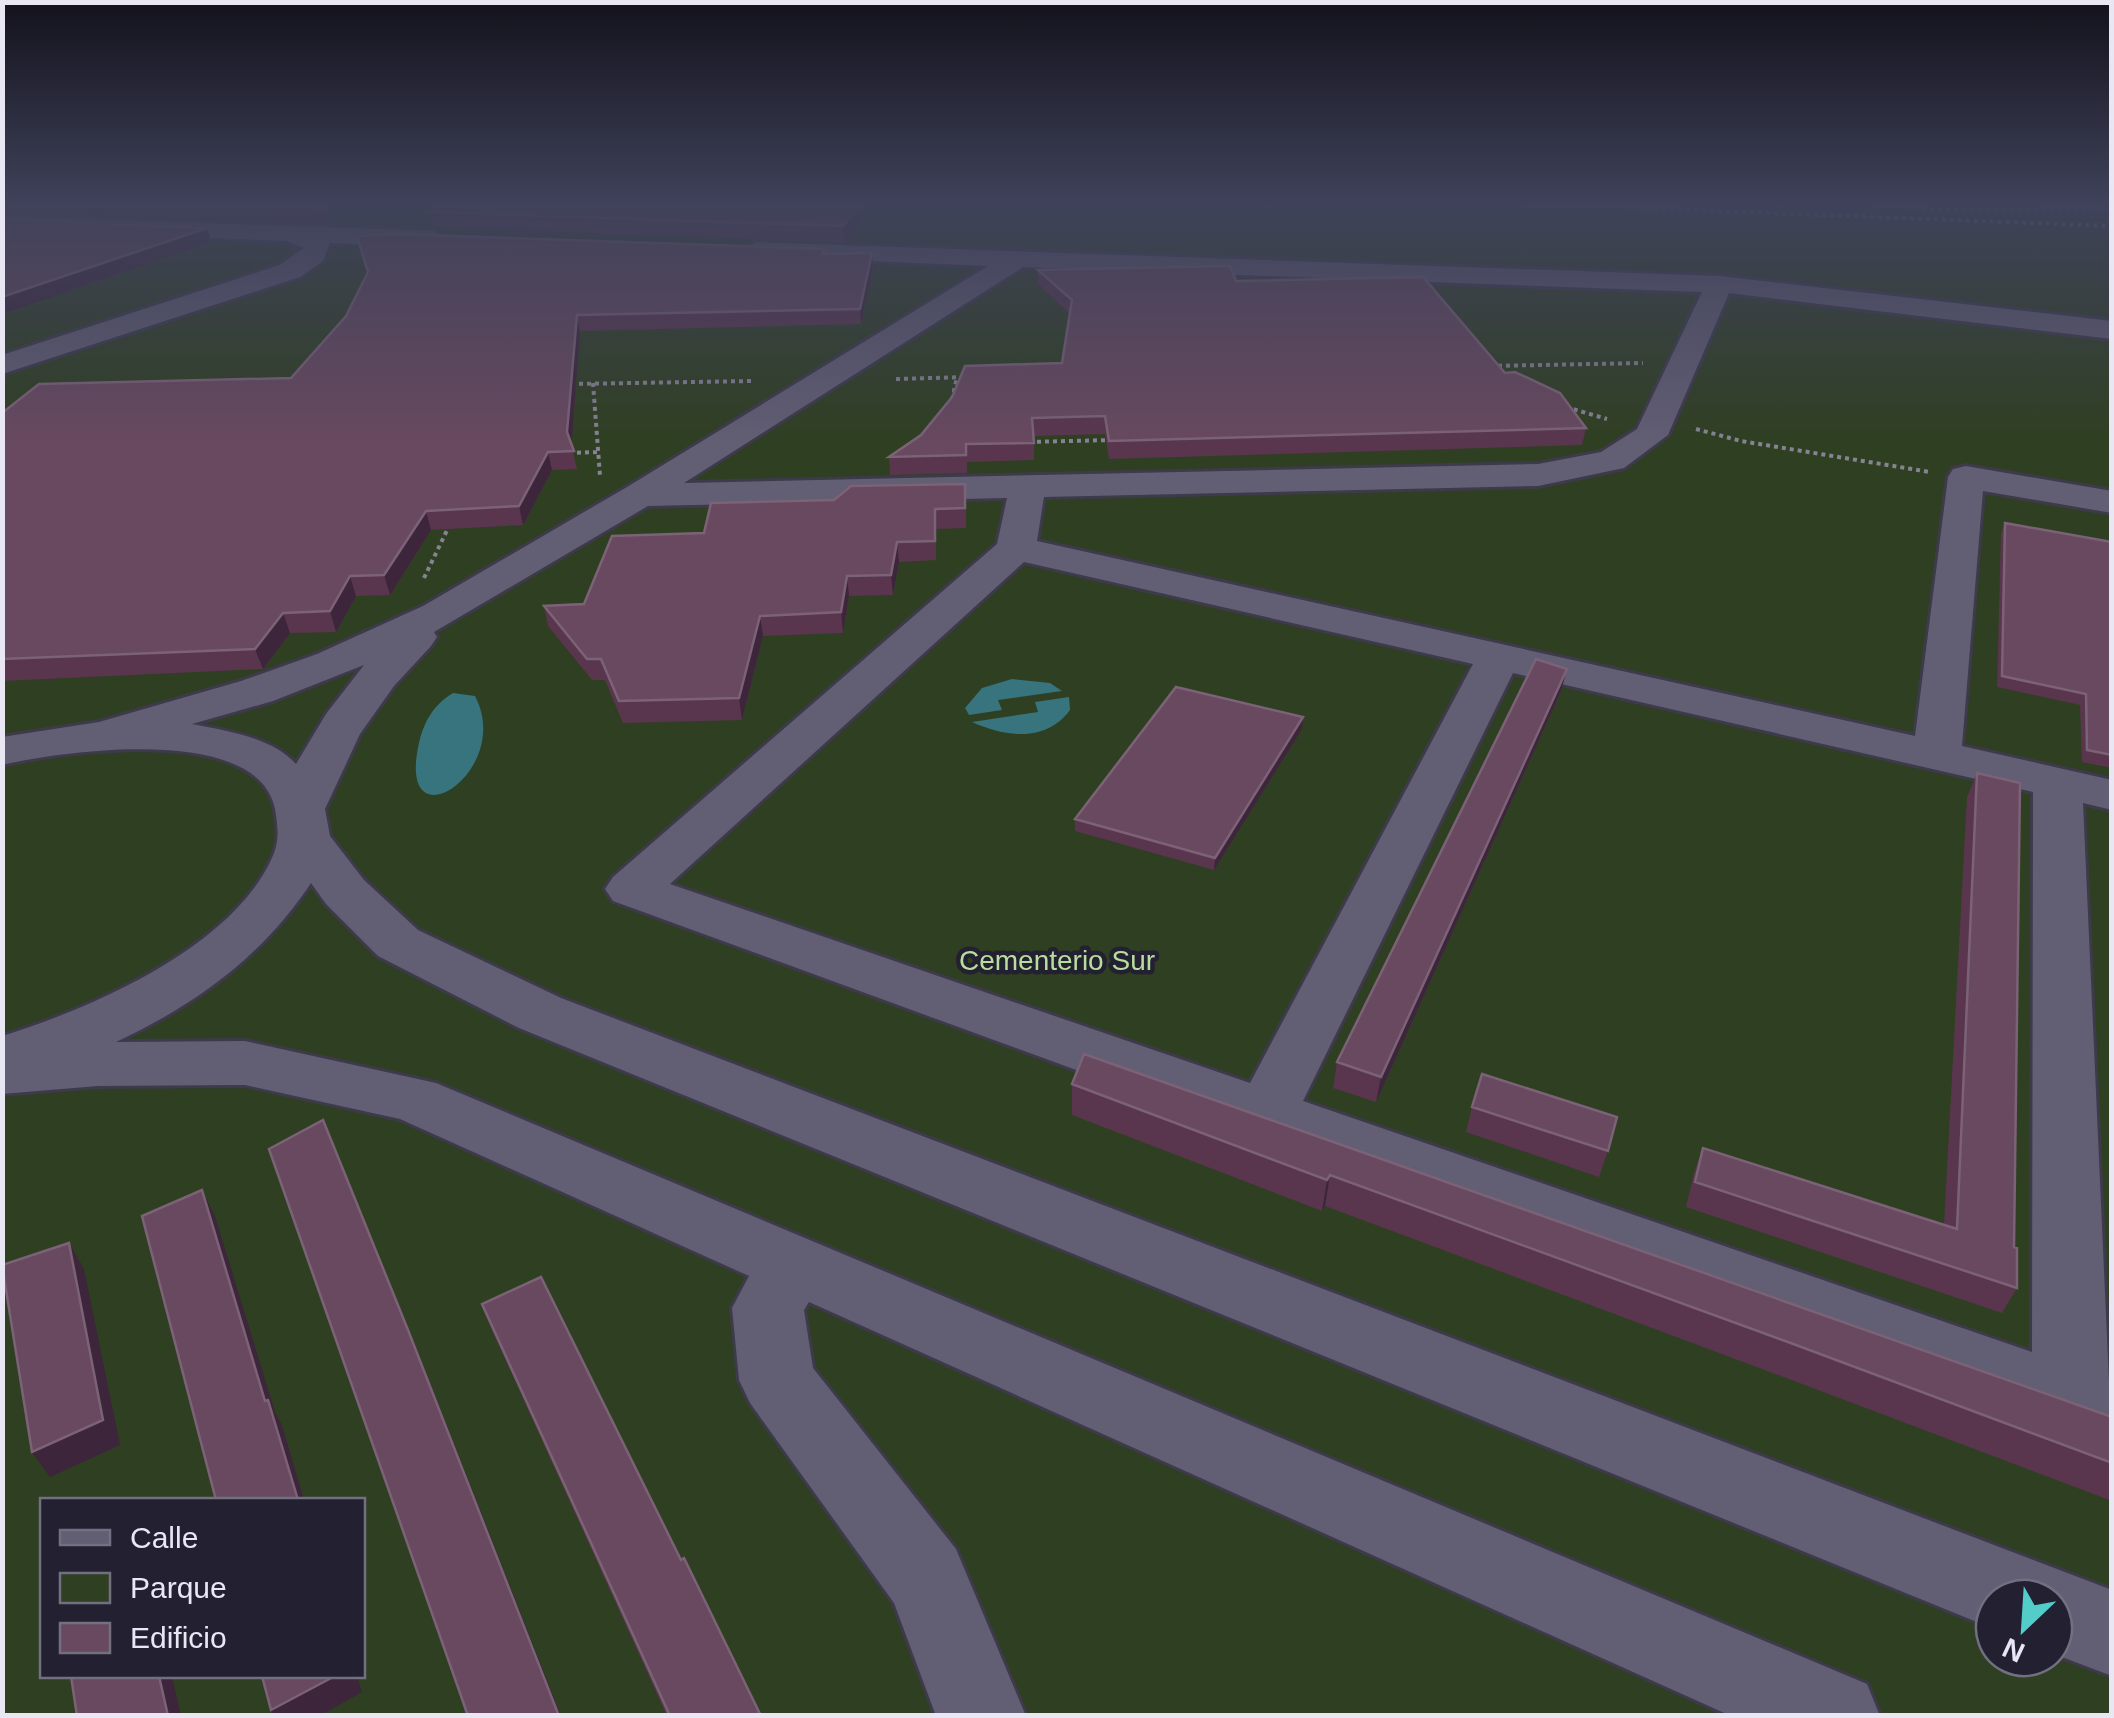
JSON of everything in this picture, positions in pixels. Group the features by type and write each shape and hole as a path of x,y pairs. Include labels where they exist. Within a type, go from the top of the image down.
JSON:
{"lane":[{"path":"2,365 250,284"},
{"path":"108,734 257,691 394,637 438,615 640,495 977,284"},
{"path":"640,495 1538,475 1612,461 1650,435 1660,420 1720,284"},
{"path":"1721,284 2112,330"},
{"path":"1938,755 1966,477 2112,502"},
{"path":"1016,548 2085,789 2091,1407 632,889 1016,548 1028,485"},
{"path":"2,1057 72,1038 188,979 250,929 291,876 324,748 381,672 438,615"},
{"path":"1264,1114 1499,656"},
{"path":"8,748 108,734 172,734 239,748 289,781 304,821 345,892 398,943 540,1014 1974,1579"},
{"path":"2,1072 98,1064 245,1062 414,1099 1835,1716"},
{"path":"793,1266 768,1308 777,1380 926,1578 980,1716"},
{"path":"2074,1619 2112,1634"}],"path":[{"path":"1476,366 1685,362"},
{"path":"1494,366 1502,375"},
{"path":"557,384 974,377"},
{"path":"948,408 956,378"},
{"path":"593,383 600,486 640,495"},
{"path":"1555,404 1616,421"},
{"path":"1660,420 1741,441 1966,477"},
{"path":"1090,428 1096,452"},
{"path":"1014,442 1111,440"},
{"path":"560,454 598,452"},
{"path":"394,637 452,522"}],"green space":[{"name":"Cementerio Sur","path":"3,284 2111,284 2111,1715 3,1716"}],"shaded area":[{"path":"1012,679 1050,683 1062,691 998,700 1002,710 969,715 965,708 982,688"},
{"path":"453,693 475,696 483,724 480,750 469,772 453,788 437,795 423,791 416,775 419,743 430,715"},
{"path":"1069,697 1070,710 1060,721 1037,732 998,731 972,722 1038,712 1035,702"}],"building":[{"path":"2,284 40,284 2,297"},
{"path":"362,284 865,284 860,309 577,315 567,432 574,451 548,452 519,506 426,511 384,575 350,576 330,611 283,613 255,649 2,659 2,413 39,384 291,378 346,316"},
{"path":"1054,284 1429,284 1505,373 1515,372 1560,393 1586,428 1109,441 1105,416 1032,418 1034,443 966,444 966,455 889,457 921,435 952,397 965,366 1062,363 1072,300"},
{"path":"965,484 965,508 935,509 935,541 897,542 891,575 847,576 841,612 760,616 739,698 619,701 601,659 587,659 544,606 584,604 612,536 704,533 711,503 834,500 851,486"},
{"path":"2005,523 2112,542 2112,755 2087,750 2086,694 2002,676"},
{"path":"1536,659 1567,669 1381,1077 1337,1062"},
{"path":"1176,687 1303,717 1215,858 1075,819"},
{"path":"1977,773 2020,783 2014,1247 2017,1288 1695,1182 1703,1148 1957,1229"},
{"path":"1084,1054 2112,1417 2112,1463 1072,1084"},
{"path":"1482,1074 1617,1117 1608,1151 1472,1107"},
{"path":"323,1120 559,1716 468,1716 269,1149"},
{"path":"202,1190 297,1498 215,1498 142,1216"},
{"path":"69,1243 103,1420 32,1452 2,1265"},
{"path":"541,1277 761,1716 670,1716 482,1304"},
{"path":"71,1678 159,1678 168,1716 77,1716"},
{"path":"263,1678 331,1678 271,1710"}]}
